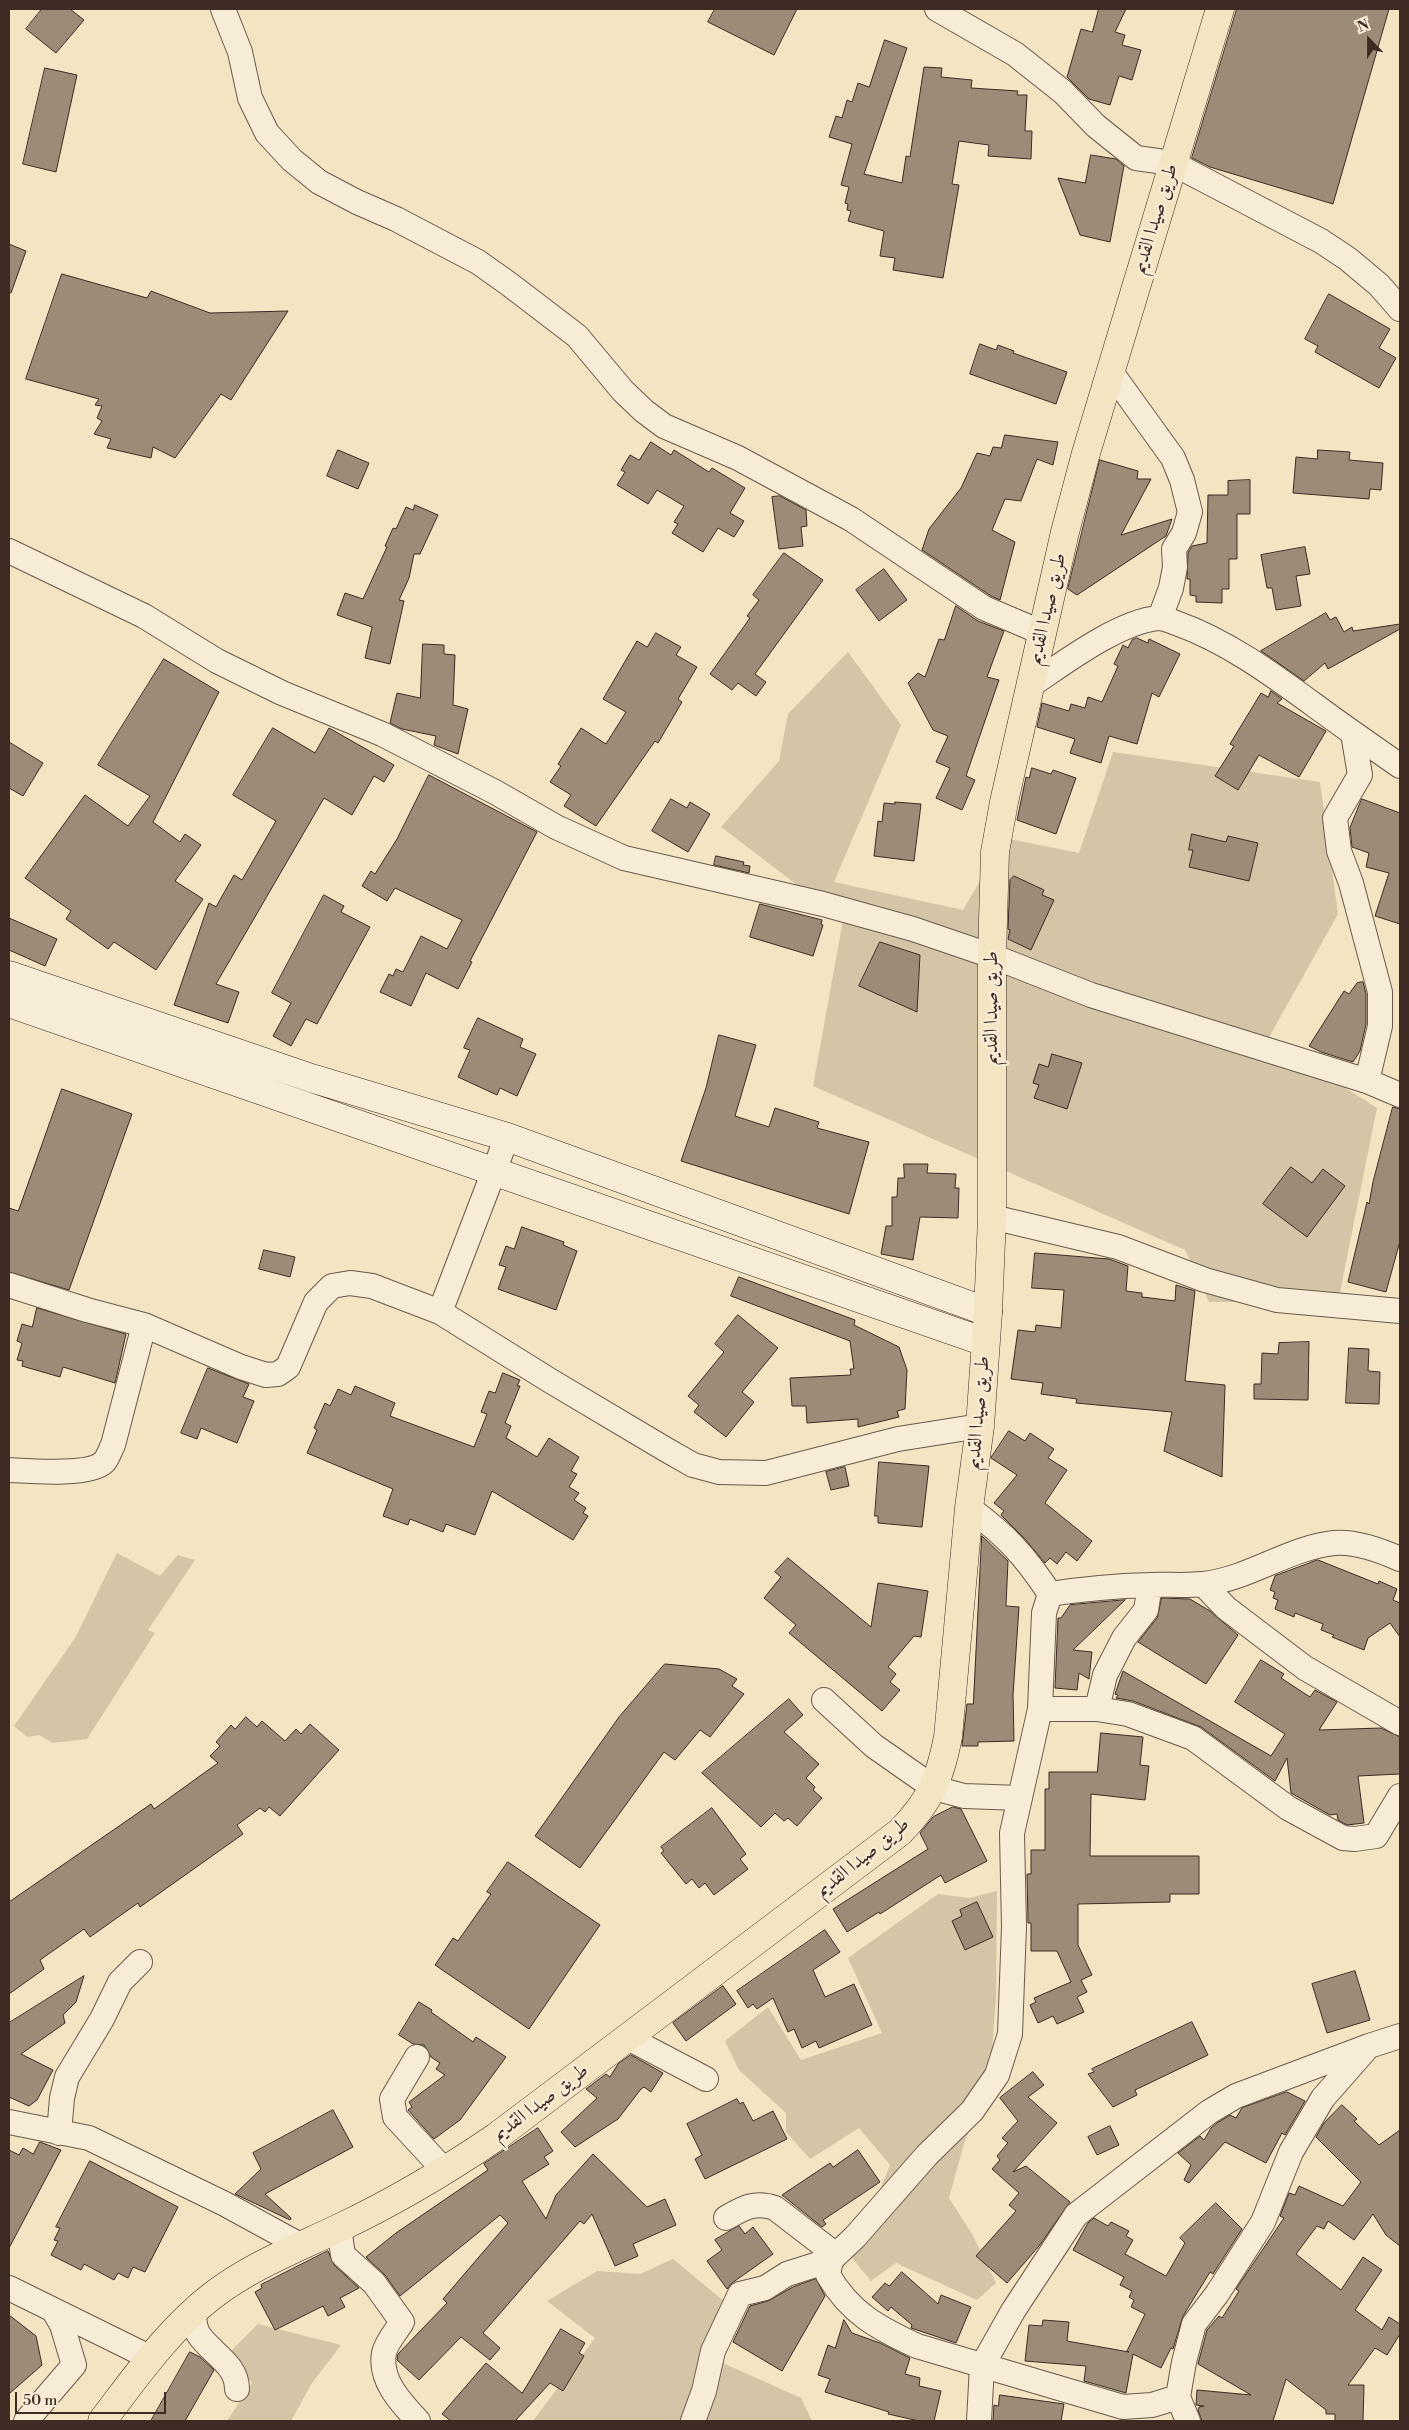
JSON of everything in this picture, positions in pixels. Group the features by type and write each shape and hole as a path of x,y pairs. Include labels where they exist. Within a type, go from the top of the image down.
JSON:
{"highway":[{"name":"طريق صيدا القديم","path":"102,2421 151,2358 193,2312 249,2271 339,2228 445,2171 496,2137 900,1832 918,1814 934,1788 943,1766 948,1737 969,1508 980,1426 988,1312 992,1218 992,956 995,852 1004,802 1065,532 1110,372 1220,9"}],"street":[{"path":"223,9 240,52 250,98 268,133 292,160 319,182 357,202 396,219 478,262 577,336 623,391 644,411 664,426 738,458 851,519 984,608 1043,633"},
{"path":"937,9 1015,54 1063,92 1096,126 1136,158 1172,163 1320,241 1348,259 1379,285 1400,309"},
{"path":"1110,372 1173,458 1182,480 1190,512 1184,534 1174,549 1175,567 1171,588 1160,618"},
{"path":"9,551 144,616 217,661 282,693 382,734 495,792 556,827 624,858 824,904 913,929 992,956 1092,995 1367,1081 1400,1095"},
{"path":"1031,685 1083,650 1120,631 1160,618 1193,629 1232,649 1400,766"},
{"path":"1353,733 1360,775 1335,818 1339,851 1351,883 1380,992 1380,1026 1367,1081"},
{"path":"9,975 311,1078 507,1138 988,1312"},
{"path":"9,1003 985,1342"},
{"path":"440,1312 507,1138"},
{"path":"992,1218 1118,1247 1205,1280 1276,1300 1400,1311"},
{"path":"9,1285 88,1310 144,1325 241,1367 266,1375 278,1374 288,1367 316,1302 332,1286 350,1283 372,1286 440,1312 665,1449 693,1465 719,1472 766,1473 898,1439 980,1426"},
{"path":"9,1470 58,1472 89,1468 104,1462 113,1445 144,1325"},
{"path":"969,1508 997,1528 1019,1550 1050,1594"},
{"path":"1050,1594 1095,1587 1203,1584 1242,1575 1294,1555 1335,1543 1348,1544 1388,1554 1400,1560"},
{"path":"1203,1584 1226,1608 1305,1668 1400,1723"},
{"path":"1096,1710 1106,1675 1124,1638 1146,1610 1150,1585"},
{"path":"1050,1594 1044,1613 1040,1709 1012,1833 1014,1927 1010,2034 997,2075 972,2111 927,2155 855,2237 834,2258 828,2275 838,2293 858,2313 889,2333 917,2346 1123,2407 1152,2405 1178,2397"},
{"path":"824,1700 874,1746 934,1788 964,1796 1020,1798"},
{"path":"1040,1709 1096,1710 1128,1714 1193,1738 1288,1808 1343,1838 1355,1839 1376,1836 1400,1796"},
{"path":"59,2132 62,2098 68,2077 120,1982 140,1962"},
{"path":"979,2421 982,2366 1013,2311 1076,2215 1202,2117 1236,2096 1400,2036"},
{"path":"628,2038 706,2079"},
{"path":"1188,2421 1178,2397 1184,2362 1194,2324 1217,2294 1263,2222 1291,2152 1323,2098 1369,2046"},
{"path":"417,2057 392,2099 396,2117 445,2171"},
{"path":"9,2122 89,2138 225,2204 300,2245"},
{"path":"726,2218 750,2205 764,2204 775,2208 834,2258"},
{"path":"339,2228 343,2255 374,2283 402,2322 384,2352 386,2375 397,2400 418,2421"},
{"path":"693,2421 704,2391 713,2351 740,2294 765,2288 788,2274 834,2258"},
{"path":"9,2288 151,2358"},
{"path":"26,2421 74,2365 62,2324 54,2311"},
{"path":"193,2312 198,2334 228,2364 237,2382 237,2390"}],"shaded area":[{"path":"848,652 901,725 834,882 963,910 1005,838 1079,853 1113,752 1320,782 1338,914 1268,1039 1377,1108 1338,1302 1209,1302 1185,1250 813,1086 843,920 721,827 779,761 788,714"},
{"path":"117,1553 160,1576 178,1555 195,1560 148,1630 155,1633 87,1739 53,1743 39,1735 27,1737 14,1726 75,1638"},
{"path":"997,1891 996,1997 989,2092 965,2140 949,2198 972,2234 996,2283 977,2300 896,2263 871,2281 852,2258 890,2165 859,2128 810,2159 786,2132 786,2113 739,2070 725,2041 768,2007 801,2060 882,2033 848,1958 938,1894 969,1898"},
{"path":"673,2259 731,2307 706,2343 725,2364 801,2398 812,2421 533,2421 595,2338 547,2301 597,2271 640,2274"},
{"path":"258,2324 341,2345 312,2383 291,2421 227,2421 252,2383 229,2353"}],"building":[{"path":"42,9 70,9 84,20 56,53 26,29"},
{"path":"715,9 797,9 774,55 708,22"},
{"path":"1099,9 1126,9 1115,32 1125,35 1122,45 1141,50 1132,80 1119,76 1110,105 1089,99 1067,77 1081,29 1092,32"},
{"path":"1237,9 1389,9 1333,204 1210,167 1192,158"},
{"path":"885,40 907,48 864,174 902,183 906,156 910,157 924,67 942,68 941,77 972,80 971,88 1018,91 1017,95 1027,95 1025,131 1032,131 1031,159 988,156 989,145 959,141 952,184 959,185 943,278 893,270 895,258 880,256 884,231 848,221 851,211 847,210 848,204 845,203 849,187 841,185 852,144 829,137 836,116 842,118 847,100 852,102 858,83 869,87"},
{"path":"45,68 77,75 56,172 23,164"},
{"path":"1091,155 1116,159 1124,166 1110,242 1080,235 1058,178 1085,183"},
{"path":"9,244 26,251 11,293 9,292"},
{"path":"62,274 147,298 151,291 210,313 288,311 231,400 221,394 175,458 153,447 151,458 107,448 111,439 94,434 102,421 97,418 102,406 95,405 99,399 26,379"},
{"path":"1329,294 1390,329 1379,348 1396,358 1379,388 1315,352 1318,346 1305,339"},
{"path":"980,344 996,350 998,345 1014,351 1013,353 1067,372 1056,404 970,374"},
{"path":"1005,435 1058,442 1053,465 1037,459 1021,501 1005,499 992,530 1015,542 1000,600 922,550 929,529 961,488 977,453 990,456 993,447 1001,448"},
{"path":"651,442 671,455 674,450 709,472 712,468 745,488 730,513 744,521 734,537 718,528 703,552 672,533 678,524 674,522 684,506 657,490 648,504 617,485 625,472 621,470 630,455 639,460"},
{"path":"338,450 369,463 358,489 327,476"},
{"path":"1318,450 1350,452 1349,460 1383,463 1381,490 1370,489 1369,499 1293,493 1296,457 1317,459"},
{"path":"1100,460 1138,471 1137,479 1151,479 1121,535 1172,519 1166,536 1077,595 1068,589"},
{"path":"1250,480 1250,514 1237,514 1237,559 1229,559 1229,589 1222,589 1222,603 1196,602 1196,596 1190,595 1190,579 1187,579 1188,553 1192,546 1207,543 1208,495 1228,495 1228,481"},
{"path":"780,496 806,510 807,526 801,527 803,546 779,549 772,497"},
{"path":"415,505 438,515 420,554 414,554 409,578 399,600 404,601 390,664 365,658 372,627 337,615 345,593 363,599 387,547 385,546 393,528 396,529 406,507 413,510"},
{"path":"1305,547 1310,574 1296,576 1301,606 1276,610 1272,588 1267,588 1261,555"},
{"path":"784,553 823,580 755,674 766,682 756,696 738,683 732,690 710,674 750,618 747,616 759,600 753,595"},
{"path":"884,569 907,600 879,621 856,590"},
{"path":"956,606 978,621 1004,631 987,677 999,680 966,776 975,780 962,810 936,798 950,768 936,762 948,736 933,730 908,683 918,673 925,677 939,639 944,640"},
{"path":"1326,613 1330,620 1336,617 1344,632 1352,627 1353,631 1400,624 1400,629 1328,669 1325,663 1304,681 1261,651"},
{"path":"656,633 681,647 676,655 697,667 678,699 682,702 658,743 655,741 596,826 564,806 571,795 550,782 561,766 558,764 581,728 606,744 626,712 603,699 637,641 647,647"},
{"path":"1137,638 1148,643 1149,639 1180,654 1159,697 1152,693 1137,744 1109,736 1101,763 1070,753 1075,739 1037,727 1042,703 1069,711 1071,704 1085,708 1088,697 1102,702 1118,666 1114,664 1123,645 1128,648 1132,640"},
{"path":"423,644 444,645 444,654 455,655 453,705 468,709 458,754 434,745 436,736 402,729 390,723 397,693 420,698"},
{"path":"164,659 219,692 153,822 180,842 185,834 201,845 175,881 203,899 156,970 114,942 108,949 66,919 71,911 25,878 85,795 128,826 150,796 98,765"},
{"path":"1271,691 1282,699 1277,703 1326,731 1299,777 1259,755 1238,790 1215,776 1234,746 1230,744 1261,693 1268,697"},
{"path":"273,728 315,753 329,728 394,765 384,782 374,776 352,815 324,798 216,984 239,992 228,1023 174,1005 209,903 216,907 234,875 242,880 276,821 233,795"},
{"path":"9,742 43,763 23,796 9,788"},
{"path":"1032,768 1051,774 1053,770 1076,778 1056,834 1017,820 1026,777 1029,778"},
{"path":"429,775 537,832 470,961 472,962 458,989 426,973 411,1006 380,992 389,974 393,976 396,969 403,972 421,936 447,949 462,920 395,888 387,901 362,886 371,871 375,874 397,839"},
{"path":"671,799 687,808 690,802 710,814 688,852 652,831"},
{"path":"1362,799 1400,813 1400,924 1375,916 1389,873 1366,867 1369,853 1352,847 1350,828"},
{"path":"895,802 921,804 914,861 874,856 878,821 882,822 884,803 895,804"},
{"path":"1192,834 1226,842 1228,836 1258,843 1249,881 1189,867 1193,850 1189,850"},
{"path":"716,856 744,862 743,865 750,866 749,873 714,865"},
{"path":"1014,876 1044,890 1042,895 1054,900 1031,950 1008,939 1010,930 1008,929 1010,880"},
{"path":"324,895 344,906 341,912 370,927 317,1024 306,1019 291,1046 273,1036 291,1003 272,993"},
{"path":"760,904 822,920 821,924 823,925 813,956 750,937"},
{"path":"9,918 57,939 45,966 9,950"},
{"path":"880,942 920,955 917,1012 859,986"},
{"path":"1363,982 1366,994 1366,1024 1360,1051 1353,1062 1321,1052 1309,1046 1344,991 1349,994 1357,983"},
{"path":"478,1018 523,1039 520,1047 536,1054 517,1096 500,1088 497,1095 458,1077 470,1050 464,1048"},
{"path":"719,1035 756,1045 735,1116 769,1127 775,1108 819,1122 817,1128 869,1142 849,1214 681,1161 706,1088"},
{"path":"1052,1054 1082,1063 1067,1109 1034,1098 1039,1085 1033,1083 1039,1064 1048,1067"},
{"path":"62,1089 132,1114 69,1290 9,1272 9,1208 18,1211"},
{"path":"1393,1107 1400,1109 1400,1241 1386,1292 1348,1282 1367,1202 1369,1204"},
{"path":"904,1164 928,1164 927,1173 956,1174 955,1188 959,1188 958,1218 920,1217 913,1260 881,1254 886,1226 892,1226 892,1197 897,1197 898,1178 904,1178"},
{"path":"1291,1167 1312,1183 1323,1169 1345,1186 1307,1237 1263,1204"},
{"path":"522,1227 564,1242 563,1245 577,1251 556,1310 498,1289 506,1267 499,1265 506,1246 514,1249"},
{"path":"264,1250 295,1257 290,1277 259,1269"},
{"path":"1035,1253 1109,1259 1128,1266 1126,1291 1142,1293 1142,1297 1175,1301 1176,1285 1195,1291 1185,1381 1225,1385 1222,1477 1164,1451 1172,1412 1076,1403 1077,1399 1041,1394 1043,1383 1011,1379 1018,1330 1035,1332 1036,1325 1061,1328 1064,1290 1032,1288"},
{"path":"739,1277 855,1320 854,1325 899,1347 907,1370 905,1409 897,1411 899,1417 858,1427 858,1419 807,1423 806,1406 792,1406 790,1378 851,1375 850,1369 854,1369 850,1341 731,1296"},
{"path":"37,1308 126,1334 115,1383 63,1367 60,1377 22,1366 23,1361 17,1360 22,1343 17,1341 22,1324 32,1327"},
{"path":"738,1315 778,1348 742,1392 754,1402 726,1437 694,1412 699,1405 688,1396 724,1352 715,1344"},
{"path":"1309,1342 1308,1400 1254,1399 1254,1384 1261,1384 1262,1353 1278,1354 1279,1343"},
{"path":"1349,1348 1369,1349 1368,1371 1380,1372 1379,1404 1346,1403"},
{"path":"208,1368 249,1384 243,1397 254,1401 237,1443 201,1428 197,1439 181,1433"},
{"path":"503,1373 520,1380 517,1386 520,1386 505,1423 511,1426 506,1438 537,1457 549,1438 579,1457 571,1471 577,1474 569,1487 579,1493 574,1500 586,1508 583,1513 588,1516 573,1540 492,1491 475,1535 446,1524 443,1532 410,1519 408,1525 383,1516 393,1489 307,1453 317,1430 314,1428 325,1403 330,1406 338,1389 351,1395 355,1386 395,1403 390,1416 474,1447 487,1414 481,1412 489,1391 495,1393"},
{"path":"1009,1431 1025,1441 1030,1433 1054,1449 1048,1458 1067,1470 1045,1503 1092,1541 1077,1561 1066,1552 1057,1564 1050,1558 1045,1563 1001,1515 1004,1511 994,1503 1017,1475 991,1458"},
{"path":"879,1462 929,1466 922,1527 878,1523 878,1516 875,1516"},
{"path":"845,1467 849,1486 831,1490 826,1472"},
{"path":"982,1536 1008,1561 1006,1606 1019,1607 1013,1695 1014,1741 978,1742 978,1746 962,1746 967,1704 973,1704"},
{"path":"788,1558 871,1627 878,1583 928,1591 921,1637 914,1636 888,1667 896,1674 890,1682 900,1690 882,1711 789,1633 796,1625 764,1598 781,1577 775,1572"},
{"path":"1318,1560 1378,1584 1379,1581 1397,1589 1393,1600 1400,1603 1400,1637 1390,1623 1368,1638 1364,1650 1332,1637 1334,1635 1321,1630 1323,1624 1295,1613 1294,1617 1275,1609 1278,1600 1273,1598 1275,1592 1270,1590 1275,1576"},
{"path":"1162,1598 1190,1599 1210,1611 1238,1635 1206,1684 1138,1642 1157,1618"},
{"path":"1125,1600 1073,1650 1092,1652 1089,1679 1079,1673 1077,1690 1055,1688 1058,1618 1061,1618 1070,1605"},
{"path":"1261,1660 1284,1674 1281,1678 1310,1697 1315,1690 1337,1702 1319,1730 1381,1728 1400,1737 1400,1774 1358,1776 1364,1823 1347,1825 1338,1820 1337,1814 1330,1815 1291,1793 1287,1758 1275,1781 1201,1727 1133,1701 1116,1698 1118,1695 1115,1694 1123,1671 1271,1756 1285,1734 1235,1702"},
{"path":"665,1664 719,1669 737,1679 732,1686 744,1694 710,1737 700,1730 675,1760 664,1752 580,1868 535,1836 619,1717"},
{"path":"789,1699 803,1715 784,1732 819,1764 806,1778 815,1787 813,1790 822,1798 797,1826 788,1818 784,1821 775,1813 761,1827 702,1773"},
{"path":"246,1717 257,1727 262,1721 285,1741 296,1729 301,1734 310,1724 339,1750 280,1816 269,1807 265,1812 260,1808 237,1825 243,1834 140,1907 138,1903 90,1937 84,1929 40,1960 44,1969 9,1994 9,1902 151,1804 154,1809 218,1763 210,1756 220,1746 216,1742 231,1725 235,1729"},
{"path":"1101,1733 1143,1737 1140,1765 1149,1766 1145,1800 1091,1794 1090,1856 1199,1856 1199,1894 1170,1894 1170,1902 1078,1904 1078,1945 1092,1975 1081,1980 1087,1992 1077,1997 1084,2012 1057,2024 1053,2016 1038,2023 1030,2005 1036,2002 1034,1998 1071,1982 1057,1951 1031,1951 1031,1923 1028,1923 1027,1874 1031,1874 1031,1850 1045,1850 1045,1789 1049,1789 1049,1772 1097,1772"},
{"path":"953,1807 961,1809 987,1861 945,1883 941,1875 880,1914 879,1912 847,1932 833,1909 928,1849 920,1833 933,1817"},
{"path":"712,1808 746,1854 740,1859 748,1869 714,1895 705,1883 699,1888 692,1879 686,1884 661,1853 664,1851 661,1847"},
{"path":"508,1862 600,1925 529,2029 435,1965 453,1938 458,1941 491,1894 487,1892"},
{"path":"977,1902 993,1937 965,1950 952,1921 962,1916 960,1910"},
{"path":"825,1930 840,1952 813,1970 825,1997 854,1984 872,2025 819,2048 816,2041 802,2048 794,2029 788,2032 773,1998 757,2009 753,2004 748,2008 737,1991"},
{"path":"1355,1971 1370,2020 1327,2033 1312,1984"},
{"path":"84,1976 76,2002 63,2015 65,2023 21,2054 53,2070 37,2100 29,2106 9,2097 9,2023"},
{"path":"723,1986 736,2004 686,2041 673,2023"},
{"path":"419,2002 473,2042 476,2037 506,2057 460,2120 434,2139 408,2110 412,2107 409,2102 445,2075 436,2069 440,2063 431,2057 424,2045 413,2044 399,2035"},
{"path":"1192,2022 1208,2055 1135,2090 1137,2095 1113,2107 1088,2074 1094,2072 1092,2069"},
{"path":"631,2055 663,2073 651,2092 644,2087 641,2089 618,2119 575,2147 561,2132 597,2098 586,2089 606,2074 610,2077 618,2064"},
{"path":"1033,2072 1044,2085 1028,2097 1057,2123 1013,2172 1026,2166 1070,2202 1039,2246 1007,2283 976,2256 1016,2211 1009,2205 1019,2193 992,2169 1000,2160 997,2156 1008,2143 1002,2138 1018,2121 1000,2098"},
{"path":"1287,2092 1305,2101 1285,2135 1282,2133 1266,2163 1225,2142 1189,2183 1184,2180 1191,2165 1178,2153 1200,2136 1204,2140 1211,2128 1230,2115 1236,2118 1242,2108"},
{"path":"737,2099 740,2104 743,2102 753,2121 773,2111 787,2139 705,2179 695,2159 702,2155 687,2124"},
{"path":"1342,2105 1357,2119 1354,2121 1379,2145 1400,2130 1400,2246 1386,2235 1373,2214 1354,2240 1328,2221 1324,2229 1317,2226 1296,2254 1341,2290 1363,2257 1382,2270 1355,2310 1382,2330 1389,2317 1400,2324 1400,2334 1387,2355 1375,2348 1348,2385 1364,2385 1363,2421 1335,2421 1335,2414 1326,2414 1326,2410 1286,2379 1273,2421 1202,2421 1198,2410 1199,2407 1204,2406 1196,2405 1197,2390 1251,2395 1198,2364 1207,2330 1219,2316 1222,2318 1239,2291 1236,2289 1284,2218 1280,2216 1289,2193 1295,2195 1299,2186 1343,2206 1361,2182 1316,2137 1324,2123"},
{"path":"333,2110 353,2147 265,2194 291,2218 290,2220 235,2194 261,2169 253,2153"},
{"path":"1110,2126 1119,2145 1097,2155 1088,2137"},
{"path":"538,2128 553,2151 544,2157 549,2164 522,2181 546,2219 556,2195 593,2154 647,2207 665,2199 676,2225 633,2244 638,2256 615,2266 592,2214 584,2224 580,2221 483,2333 500,2348 490,2360 461,2337 419,2380 397,2360 398,2354 447,2303 443,2299 508,2223 500,2215 400,2296 385,2275 366,2257 396,2233 488,2170 484,2164"},
{"path":"40,2142 61,2150 9,2248 9,2150 19,2155 23,2148 33,2154"},
{"path":"858,2150 880,2182 823,2220 826,2224 822,2227 782,2195 830,2163 833,2167"},
{"path":"90,2161 178,2207 145,2272 133,2267 128,2278 118,2273 114,2280 84,2264 81,2270 51,2255 58,2241 54,2240 60,2228 56,2227"},
{"path":"1216,2203 1242,2229 1213,2274 1210,2272 1183,2316 1173,2349 1171,2348 1161,2368 1133,2354 1126,2393 1084,2381 1086,2366 1025,2361 1029,2325 1042,2326 1043,2320 1069,2322 1067,2341 1129,2352 1127,2351 1145,2314 1131,2307 1134,2300 1129,2297 1132,2291 1120,2285 1124,2277 1073,2250 1088,2223 1094,2218 1108,2226 1111,2222 1129,2231 1126,2236 1133,2240 1125,2254 1166,2276 1185,2243 1180,2238"},
{"path":"739,2226 745,2234 753,2227 773,2254 732,2283 727,2289 707,2261 722,2250 715,2240"},
{"path":"328,2251 334,2265 359,2288 340,2298 345,2307 328,2316 323,2306 275,2330 255,2292 262,2288 261,2285"},
{"path":"902,2272 938,2304 941,2295 971,2307 956,2343 911,2328 912,2325 891,2307 888,2311 872,2297 885,2283 889,2286"},
{"path":"816,2279 825,2296 782,2371 733,2342 750,2306 768,2301 793,2287"},
{"path":"9,2315 36,2336 42,2365 9,2394"},
{"path":"844,2320 852,2333 880,2343 910,2358 905,2374 920,2378 919,2386 941,2391 934,2421 919,2421 888,2414 889,2412 825,2392 830,2379 818,2375 828,2345 835,2348"},
{"path":"561,2329 585,2343 579,2353 584,2356 563,2391 550,2383 515,2421 451,2421 442,2414 486,2363 522,2393"},
{"path":"190,2352 200,2357 214,2370 185,2421 151,2421"},
{"path":"1000,2395 1064,2404 1061,2421 993,2421 994,2405 998,2406"}]}
